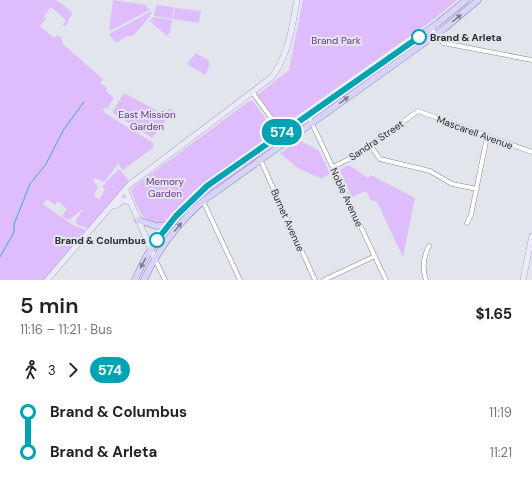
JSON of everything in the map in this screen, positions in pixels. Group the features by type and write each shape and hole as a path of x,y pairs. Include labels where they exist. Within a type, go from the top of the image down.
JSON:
{"main road":[{"path":"47,280 132,181 253,93 272,77 285,55 297,0"},
{"path":"135,280 151,250 168,225 183,208 207,186 431,28 466,0"},
{"path":"144,280 155,259 179,225 203,201 435,35 478,0"},
{"path":"124,189 155,259"},
{"path":"99,219 107,214 121,200 130,202"},
{"path":"138,220 153,225 168,225"},
{"path":"523,280 532,236"}],"street":[{"path":"431,28 435,35 443,43 532,60"},
{"path":"253,93 282,133"},
{"name":"Mascarell Avenue","path":"418,111 532,152"},
{"name":"Sandra Street","path":"333,167 370,145 418,111"},
{"name":"Noble Avenue","path":"308,115 386,280"},
{"path":"467,223 471,215 487,137"},
{"path":"370,145 380,159 430,171 452,184 477,189"},
{"name":"Burnet Avenue","path":"260,159 315,280"},
{"path":"203,201 240,280"},
{"path":"426,280 424,264 425,254 429,246"},
{"path":"324,280 375,256"},
{"path":"155,259 165,280"}],"green space":[{"path":"0,0 56,0 71,11 72,14 65,27 63,25 66,20 51,7 44,16 46,18 40,26 54,38 57,35 61,37 63,44 103,79 100,83 107,88 106,91 114,98 107,109 105,107 103,110 105,113 153,143 154,147 123,170 118,164 104,182 95,178 93,181 98,187 94,195 99,200 105,189 102,186 118,170 120,170 129,181 88,228 78,225 75,222 83,209 69,220 62,216 67,209 58,201 55,205 47,199 43,204 73,225 84,229 85,232 44,280 0,280"},
{"path":"113,0 147,5 147,8 151,9 112,30 109,30"},
{"name":"Brand Park","path":"303,0 457,0 434,19 281,127 257,95 289,70"},
{"path":"156,5 174,7 172,19 154,16"},
{"path":"175,8 201,11 199,23 173,19"},
{"path":"152,11 150,16 133,36 127,36 118,42 114,41 109,34"},
{"path":"153,17 172,20 170,32 167,36 150,21"},
{"path":"426,36 427,38 319,115 345,91 422,37"},
{"path":"196,53 208,60 210,65 205,75 187,64"},
{"name":"East Mission Garden","path":"124,93 163,114 170,108 173,111 152,138 112,112"},
{"name":"Memory Garden","path":"249,101 253,101 275,132 197,188 163,223 156,223 145,218 136,203 131,191 132,188"},
{"path":"303,122 305,125 200,201 159,246 178,218 200,196"},
{"path":"299,140 319,151 330,173 322,179 299,169 280,153"},
{"path":"349,165 368,178 371,175 415,198 403,257 377,202 371,200 366,191 352,197 340,171"}],"waterway":[{"path":"0,257 14,232 14,224 30,184 46,164 64,129 84,102"}],"bus line":[{"name":"574","path":"157,240 176,216 207,186 419,37"}],"place":[{"name":"Brand & Arleta","path":"419,37"},
{"name":"Brand & Columbus","path":"157,240"}]}
